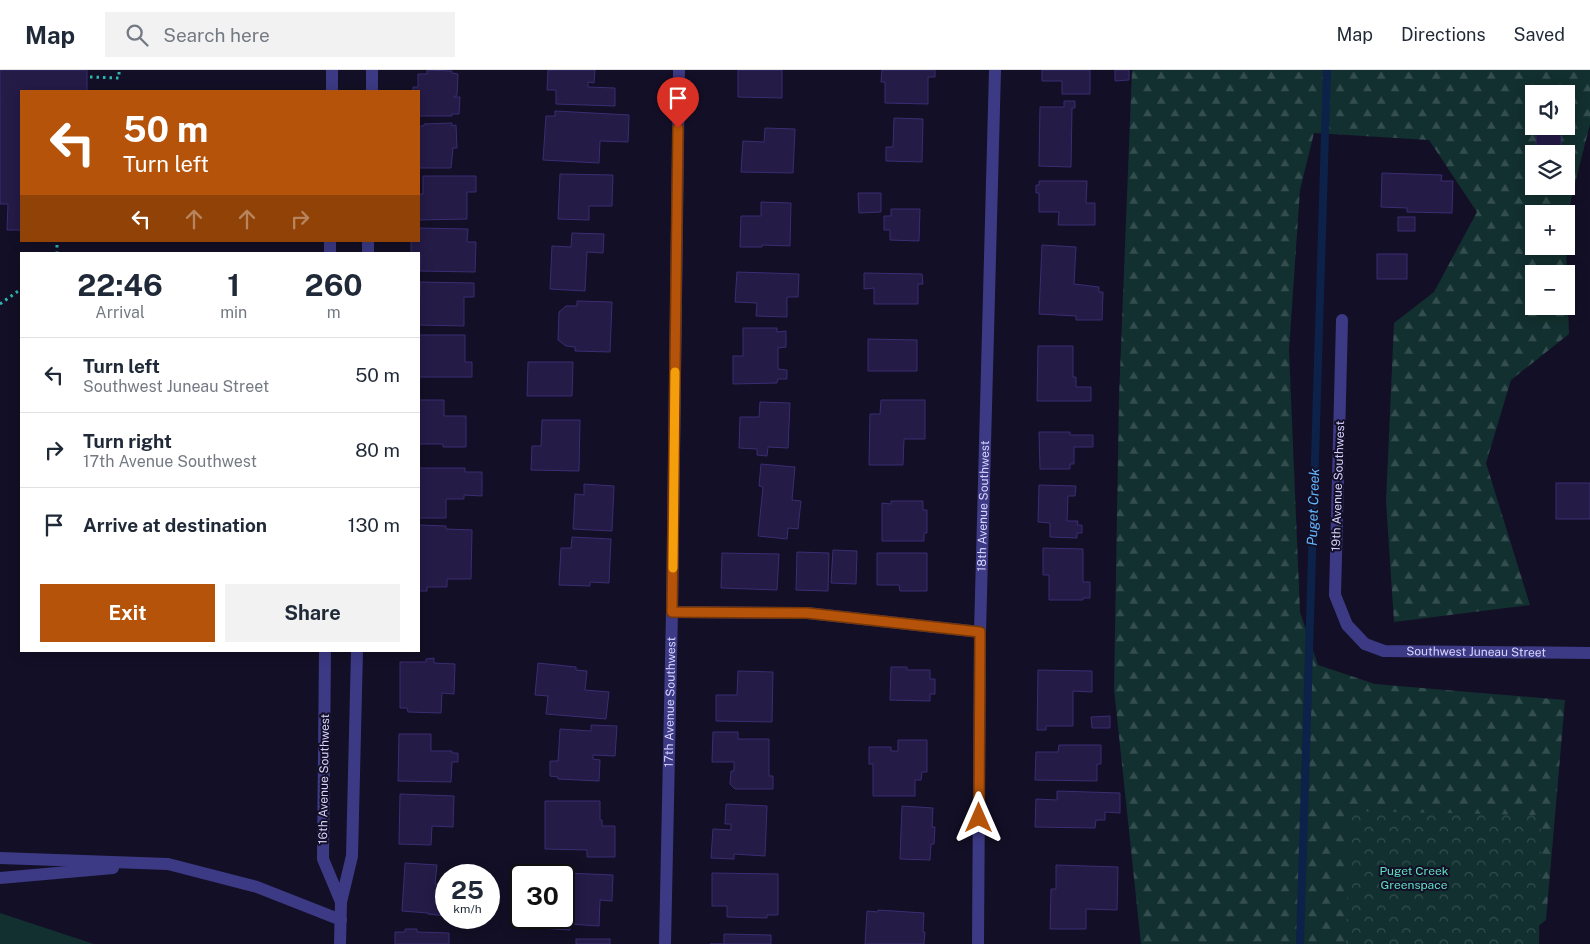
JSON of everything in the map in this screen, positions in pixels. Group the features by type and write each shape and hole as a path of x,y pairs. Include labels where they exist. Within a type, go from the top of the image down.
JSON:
{"street":[{"path":"332,70 332,90"},
{"path":"372,70 372,90"},
{"name":"17th Avenue Southwest","path":"665,944 672,612 679,70"},
{"name":"18th Avenue Southwest","path":"978,944 980,632 995,70"},
{"name":"19th Avenue Southwest","path":"1342,320 1335,595 1347,625 1365,644"},
{"path":"672,612 807,613 980,632"},
{"name":"Southwest Juneau Street","path":"1365,644 1384,651 1590,653"},
{"name":"16th Avenue Southwest","path":"325,652 323,859 340,902"},
{"name":"16th Avenue Southwest","path":"340,944 340,902 352,856 358,652"},
{"path":"0,858 168,864 257,887 340,920"},
{"path":"0,878 168,864"}],"path":[{"path":"90,77 119,78 119,70"},
{"path":"0,304 20,290"}],"green space":[{"path":"1132,70 1590,70 1590,124 1575,183 1575,145 1525,145 1525,195 1572,195 1570,205 1525,205 1525,255 1566,255 1567,265 1525,265 1525,315 1568,315 1569,334 1511,380 1486,463 1530,605 1394,622 1386,501 1394,323 1434,292 1477,212 1429,140 1314,133 1300,190 1289,350 1300,612 1318,665 1375,684 1565,700 1546,920 1516,944 1141,944 1114,689 1119,397"},
{"name":"Puget Creek Greenspace","path":"1350,811 1541,815 1539,944 1346,944"},
{"path":"0,913 94,944 0,944"}],"building":[{"path":"0,70 87,70 87,90 20,90 20,230 7,230 8,204 0,204"},
{"path":"427,70 452,71 452,73 458,74 457,95 454,97 460,97 459,114 452,114 452,116 420,116 420,90 413,90 413,87 418,87 418,74 427,74"},
{"path":"548,70 595,70 594,83 588,82 588,87 615,88 615,106 556,104 556,90 547,90"},
{"path":"738,70 782,70 782,98 738,97"},
{"path":"882,70 935,70 935,77 928,77 928,104 885,103 885,82 881,82"},
{"path":"1042,70 1090,70 1090,94 1062,94 1062,81 1042,81"},
{"path":"1115,70 1129,70 1129,80 1115,81"},
{"path":"1064,101 1075,101 1075,108 1072,108 1071,167 1039,166 1040,107 1064,107"},
{"path":"555,111 629,115 628,142 600,141 599,163 543,160 546,116 555,116"},
{"path":"894,118 923,119 922,162 886,161 886,147 893,147"},
{"path":"452,123 452,126 456,125 457,148 453,148 451,168 420,168 420,126 424,126 424,124"},
{"path":"765,128 795,129 793,173 741,172 743,141 764,142"},
{"path":"1536,135 1561,135 1561,145 1536,145"},
{"path":"1382,173 1442,175 1441,181 1453,181 1452,213 1407,212 1407,208 1381,207"},
{"path":"560,174 613,175 612,206 589,206 589,220 558,219"},
{"path":"423,176 476,176 476,192 467,192 467,219 420,220 420,194 423,194"},
{"path":"1039,181 1087,181 1086,203 1095,203 1095,225 1058,225 1059,212 1039,212 1039,193 1036,193 1036,185 1039,185"},
{"path":"858,193 881,193 881,212 859,213"},
{"path":"761,202 791,203 790,246 762,245 762,247 740,247 741,216 761,216"},
{"path":"891,209 920,209 919,241 890,240 890,230 884,230 884,216 891,216"},
{"path":"1398,217 1415,217 1415,231 1398,231"},
{"path":"420,228 468,229 467,242 476,242 475,272 420,271 420,252 411,252 411,242 420,242"},
{"path":"572,233 604,234 603,253 587,252 585,291 550,289 552,246 571,247"},
{"path":"1042,245 1076,247 1074,284 1099,287 1099,292 1103,292 1102,320 1076,320 1076,316 1039,314"},
{"path":"1377,254 1407,254 1407,279 1377,279"},
{"path":"737,272 799,274 798,297 787,297 787,317 756,316 757,303 735,302"},
{"path":"864,273 922,274 923,284 918,284 918,304 874,304 874,288 864,289"},
{"path":"420,282 474,283 474,297 464,297 464,326 420,325"},
{"path":"577,301 612,302 610,352 575,351 575,347 566,346 558,340 559,312 566,306 577,306"},
{"path":"743,328 777,328 777,332 786,331 786,347 778,348 778,369 787,370 787,379 778,379 777,383 733,384 733,356 743,356"},
{"path":"420,335 465,335 465,362 472,362 472,377 420,377"},
{"path":"868,339 917,340 917,371 868,371"},
{"path":"1038,346 1073,346 1073,377 1076,377 1076,387 1091,387 1091,401 1037,401"},
{"path":"528,362 573,362 572,396 527,396"},
{"path":"420,400 444,400 444,416 466,416 466,447 443,447 443,444 420,444"},
{"path":"881,400 925,400 925,439 904,439 903,465 869,465 870,414 880,414"},
{"path":"760,402 790,403 788,448 768,447 767,456 757,455 757,449 739,448 740,417 759,417"},
{"path":"542,420 580,420 579,471 531,470 532,446 541,446"},
{"path":"1039,432 1070,432 1070,435 1093,435 1093,447 1074,447 1074,464 1070,464 1070,469 1040,469"},
{"path":"761,464 795,467 792,500 801,501 798,529 788,528 787,539 758,536 763,487 759,486"},
{"path":"420,468 465,468 465,472 482,472 482,496 464,495 464,499 446,499 446,518 420,518"},
{"path":"1556,483 1590,483 1590,519 1556,519"},
{"path":"584,484 614,486 612,531 573,529 575,494 584,495"},
{"path":"1039,485 1076,486 1075,496 1068,496 1067,521 1078,521 1077,525 1082,525 1082,533 1077,533 1077,538 1050,537 1050,523 1038,522"},
{"path":"891,501 923,501 923,510 927,510 927,533 924,533 924,541 882,541 882,503 891,504"},
{"path":"420,525 446,526 446,529 472,530 471,579 447,579 447,587 427,587 427,591 420,591"},
{"path":"572,537 611,539 609,583 590,582 590,586 559,585 561,548 571,548"},
{"path":"1043,548 1083,549 1083,582 1090,582 1090,598 1083,598 1083,600 1049,600 1049,575 1043,575"},
{"path":"833,550 857,551 856,584 831,583"},
{"path":"797,552 829,553 828,591 796,590"},
{"path":"722,553 779,554 777,590 721,588"},
{"path":"877,553 927,553 927,591 900,591 899,585 877,585"},
{"path":"434,658 434,663 455,664 454,694 442,693 441,713 408,712 407,708 400,708 400,662 426,662 426,659"},
{"path":"538,663 576,667 576,670 587,671 585,690 609,692 606,719 546,714 548,696 535,695"},
{"path":"891,667 907,667 907,670 930,670 930,679 935,679 935,694 930,694 930,701 890,700"},
{"path":"1038,670 1092,671 1092,692 1073,691 1073,726 1046,726 1046,730 1037,730"},
{"path":"738,671 773,672 772,722 716,721 716,695 737,695"},
{"path":"1110,716 1110,728 1092,728 1091,717"},
{"path":"591,725 617,726 615,756 593,755 593,759 600,760 599,781 558,779 558,777 550,776 550,761 558,761 560,729 591,731"},
{"path":"713,732 738,732 738,739 769,739 769,776 773,776 773,789 735,789 730,784 731,771 734,771 734,762 712,762"},
{"path":"399,734 431,734 431,751 452,751 452,753 458,753 458,762 452,762 451,782 398,781"},
{"path":"898,740 927,740 927,772 922,772 921,780 915,780 915,796 873,796 873,764 869,764 869,747 891,747 891,751 898,751"},
{"path":"1059,745 1101,745 1101,764 1097,764 1097,781 1035,780 1036,752 1058,752"},
{"path":"1057,791 1120,793 1120,813 1105,812 1105,820 1096,820 1095,828 1035,827 1036,799 1057,800"},
{"path":"400,794 454,796 453,827 432,826 431,845 399,844"},
{"path":"545,801 600,801 600,820 602,820 602,826 615,826 615,857 587,857 587,850 545,849"},
{"path":"726,804 767,806 765,856 734,854 734,859 711,858 713,829 731,830 731,824 725,824"},
{"path":"902,806 933,808 932,827 935,827 934,844 931,844 930,860 900,859"},
{"path":"405,863 435,865 435,915 402,911"},
{"path":"1056,865 1118,867 1117,910 1086,909 1086,929 1050,929 1051,889 1056,889"},
{"path":"575,873 613,875 612,901 600,900 599,926 575,924"},
{"path":"712,873 778,874 778,915 767,915 767,918 727,917 727,906 712,906"},
{"path":"878,910 924,913 924,944 865,944 867,911 878,912"},
{"path":"405,929 417,929 417,932 449,933 449,944 395,944 395,932 405,932"},
{"path":"724,934 771,935 771,944 724,944"},
{"path":"576,939 610,939 610,944 576,944"}],"waterway":[{"name":"Puget Creek","path":"1300,944 1327,70"}],"slow traffic":[{"path":"673,568 675,372"}],"route":[{"path":"678,128 672,612 807,613 980,632 979,818"}]}
